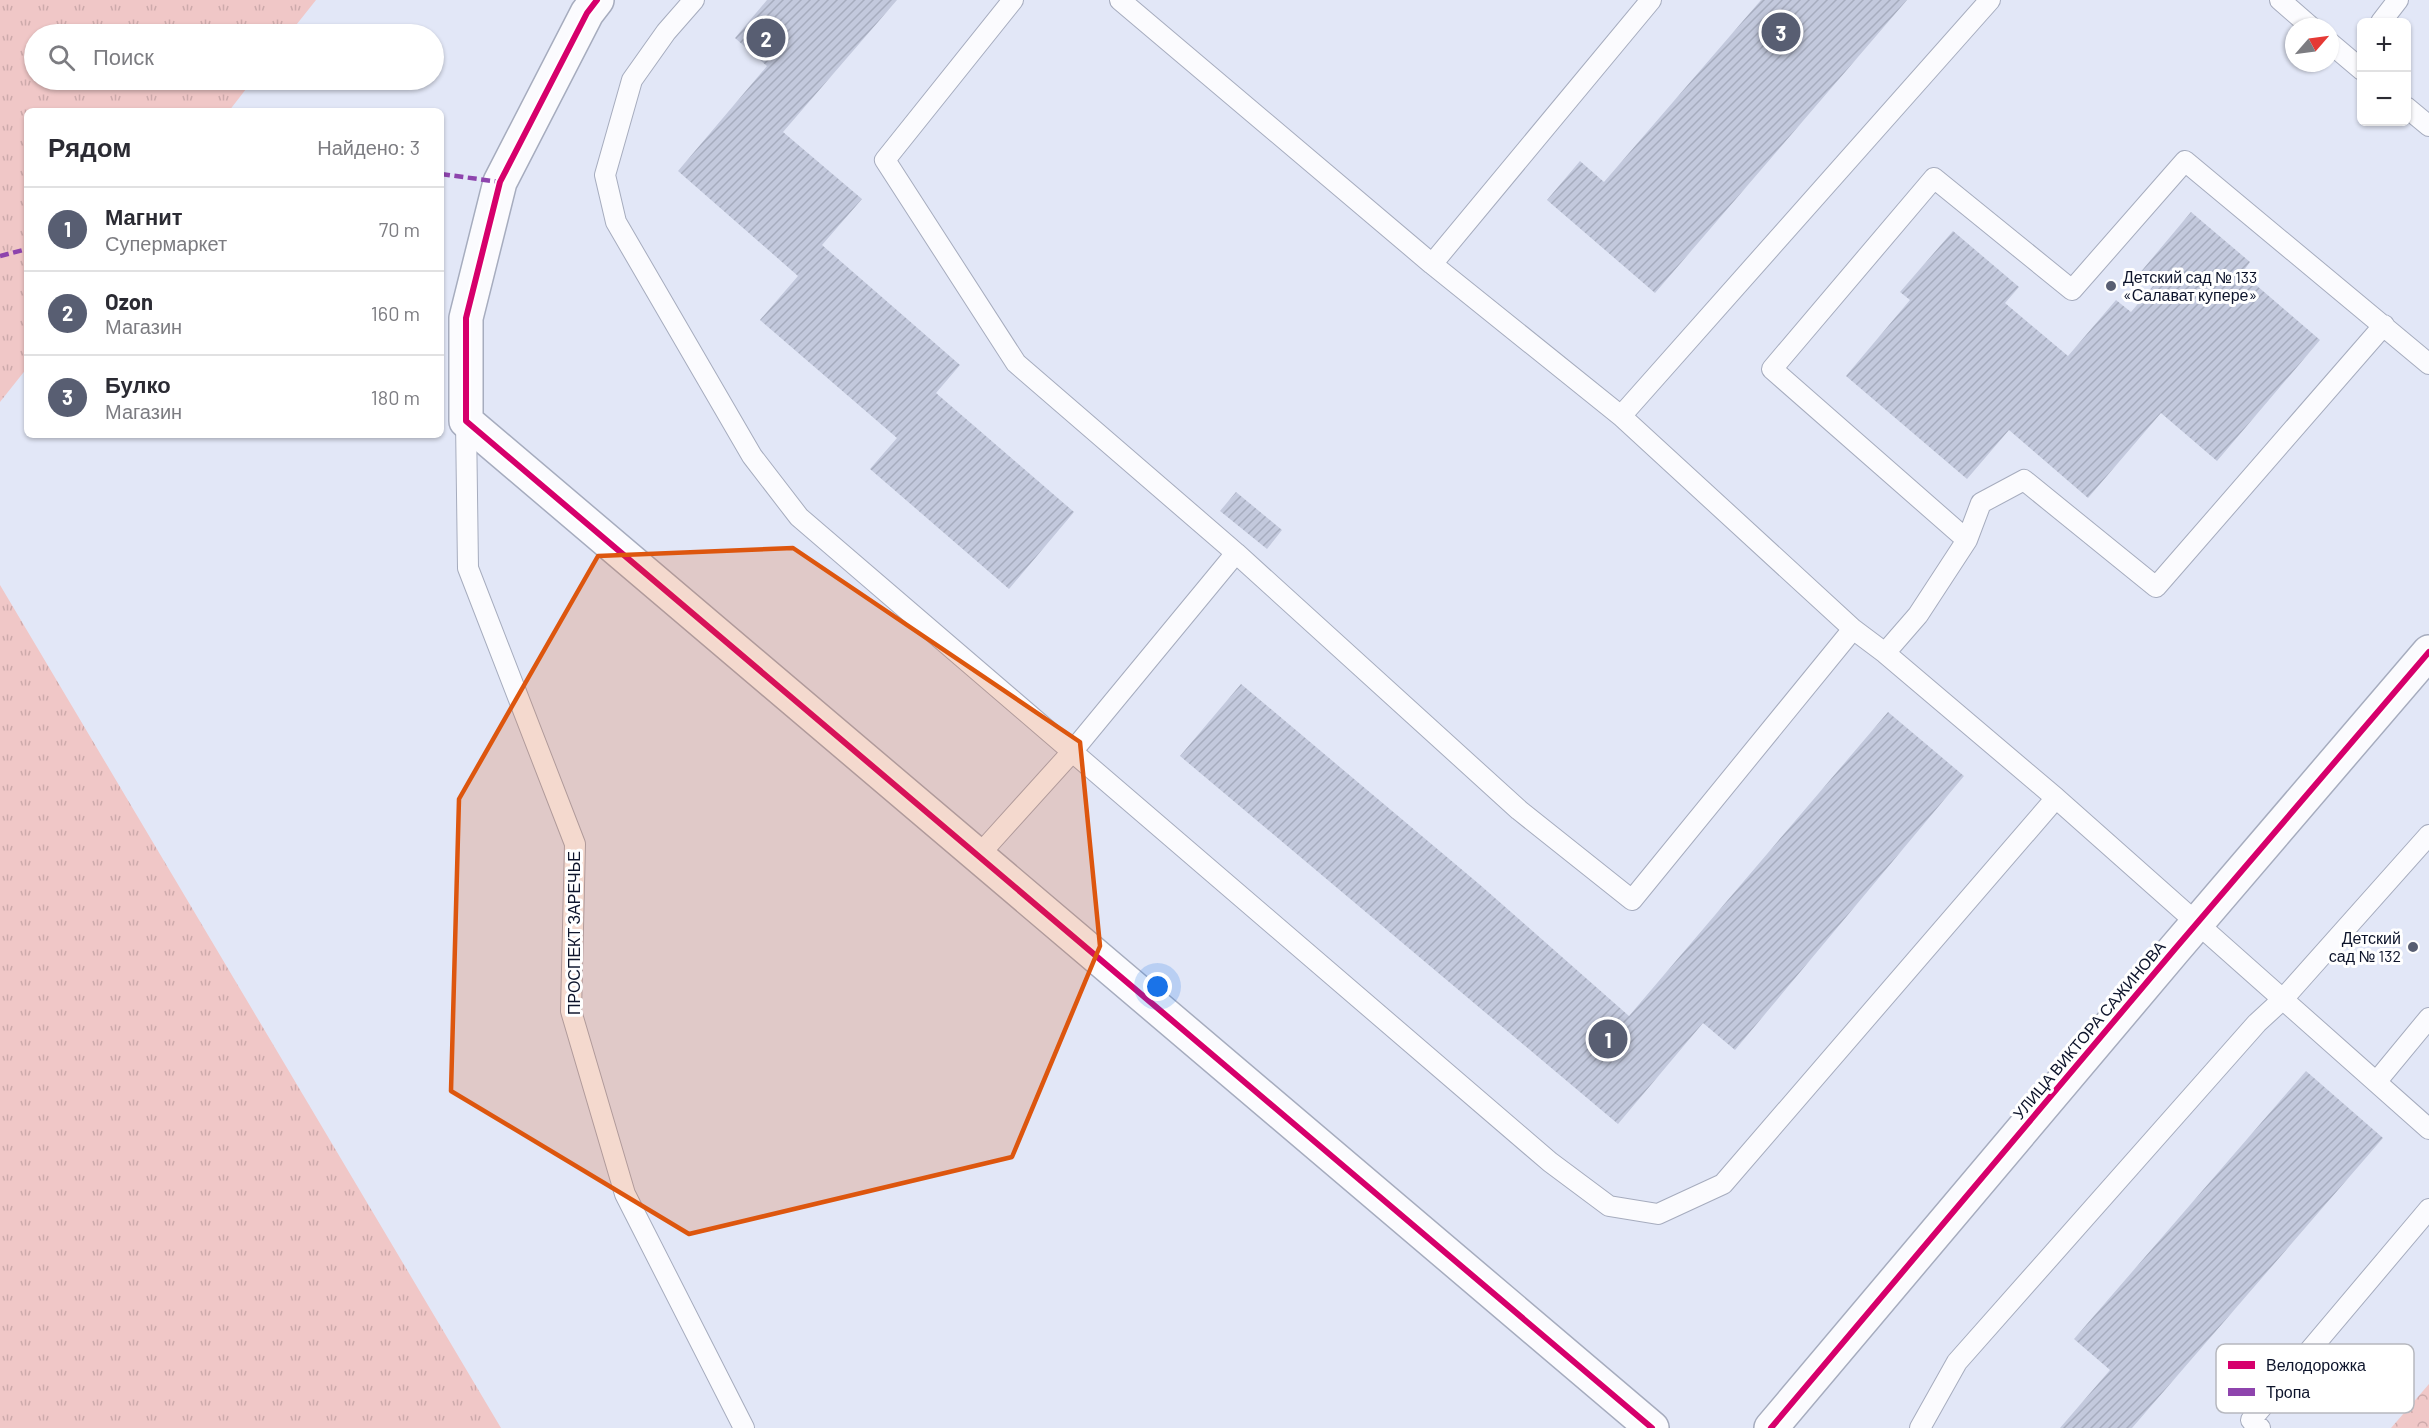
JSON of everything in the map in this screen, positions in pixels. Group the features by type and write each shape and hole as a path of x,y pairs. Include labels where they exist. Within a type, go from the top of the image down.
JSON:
{"street":[{"path":"597,0 587,13 500,182 466,318 466,421 1652,1428"},
{"name":"УЛИЦА ВИКТОРА САЖИНОВА","path":"1771,1428 2429,652"}],"lane":[{"path":"694,0 666,32 632,80 605,175 616,222 752,456 799,517 1071,753 1550,1162 1609,1206 1658,1214 1723,1184 2056,798"},
{"path":"1013,0 885,159 1016,363 1236,553 1519,810 1632,900 1853,629"},
{"path":"1120,0 1432,264 1621,416 1853,629 1886,653 2056,798 2429,1129"},
{"path":"1432,264 1651,0"},
{"path":"1621,416 1990,0"},
{"path":"2280,0 2301,18"},
{"path":"2384,18 2398,0"},
{"path":"2339,48 2357,59"},
{"path":"2411,111 2429,126"},
{"path":"1967,540 1772,369 1934,178 2072,290 2185,161 2429,364"},
{"path":"1886,653 1918,615 1967,540 1981,503 2024,480 2156,586 2384,325"},
{"name":"ПРОСПЕКТ ЗАРЕЧЬЕ","path":"466,421 468,568 575,844 571,1011 625,1194 744,1428"},
{"path":"978,856 1071,753 1236,553"},
{"path":"1920,1428 1957,1362 2257,1023 2283,999 2429,835"},
{"path":"2376,1082 2429,1018"},
{"path":"2315,1344 2429,1209"},
{"path":"2257,1413 2251,1420 2260,1428"}],"highlighted area":[{"path":"793,548 1080,742 1100,946 1012,1157 689,1234 451,1091 459,799 598,556"}],"green space":[{"path":"0,0 316,0 297,24 24,24 24,90 245,90 231,108 24,108 24,372 0,402"},
{"path":"0,585 501,1428 0,1428"},
{"path":"2429,1384 2429,1428 2391,1428 2404,1413 2414,1413 2414,1401"}],"building":[{"path":"767,0 897,0 783,132 862,199 822,245 960,365 936,393 1074,512 1009,589 870,469 897,438 760,320 798,276 678,171 767,66 735,38"},
{"path":"1761,0 1907,0 1655,293 1547,200 1580,161 1604,182"},
{"path":"2191,212 2250,262 2242,273 2320,340 2217,461 2161,413 2088,498 2009,430 1967,479 1846,376 1910,300 1900,292 1953,231 2019,287 2005,303 2068,356 2116,300 2131,312 2153,286 2139,274"},
{"path":"1236,492 1282,530 1267,549 1220,511"},
{"path":"1241,684 1479,884 1629,1016 1888,712 1964,776 1735,1050 1703,1023 1618,1124 1180,756"},
{"path":"2306,1071 2383,1138 2132,1428 2060,1428 2110,1370 2074,1339"}],"marked path":[{"path":"444,174 500,182"},
{"path":"0,256 24,250"}],"cycle path":[{"path":"597,0 587,13 500,182 466,318 466,421 1652,1428"},
{"path":"1771,1428 2429,652"}],"place":[{"name":"Булко","path":"1781,32"},
{"name":"Ozon","path":"766,38"},
{"name":"Детский сад № 133 «Салават купере»","path":"2111,286"},
{"name":"Детский сад № 132","path":"2413,947"},
{"name":"Магнит","path":"1608,1039"}]}
